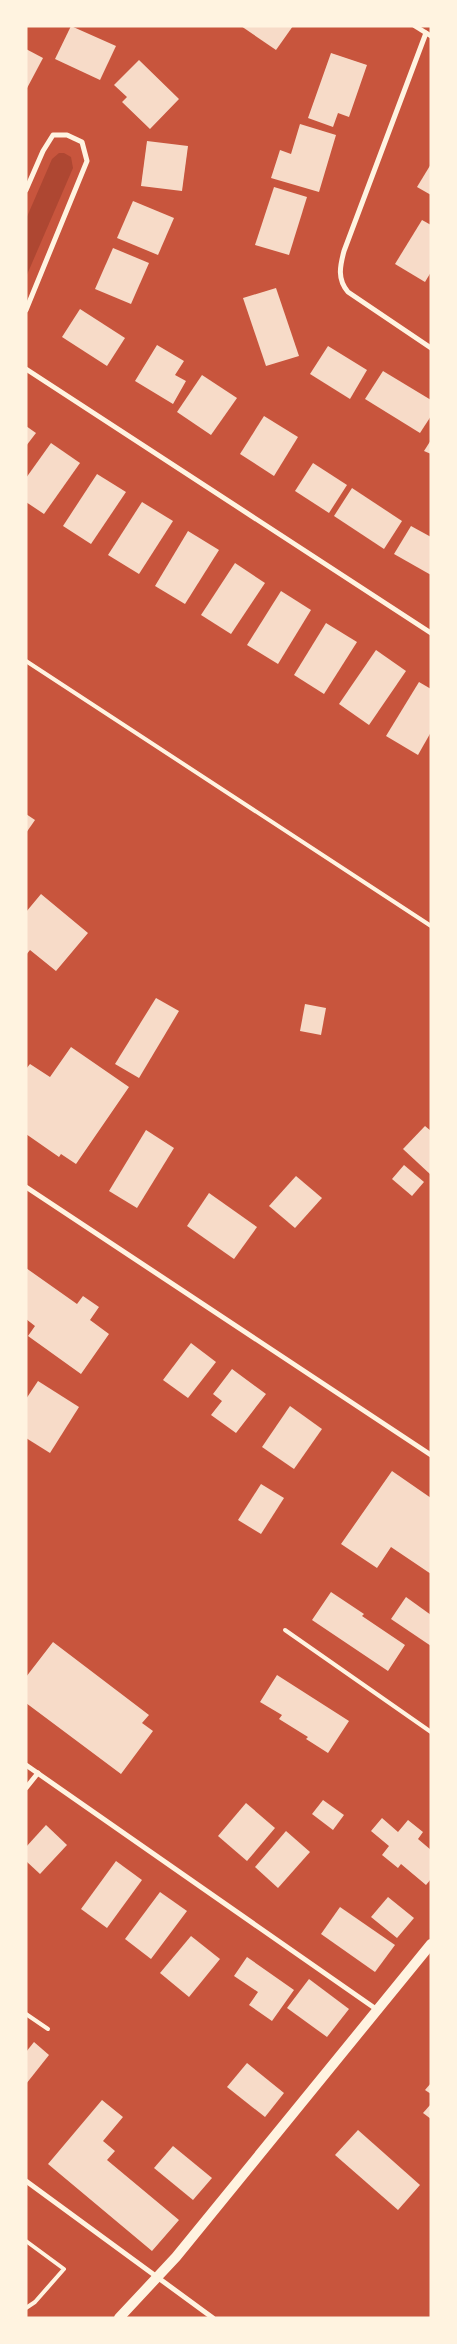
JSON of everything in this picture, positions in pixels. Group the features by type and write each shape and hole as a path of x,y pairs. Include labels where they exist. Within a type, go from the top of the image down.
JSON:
{"main road":[{"path":"119,2318 176,2257 376,2009 431,1944"}],"street":[{"path":"415,26 428,35 344,251 339,270 343,286 348,292 431,348"},
{"path":"26,190 43,151 53,135 67,135 82,142 87,161 26,310"},
{"path":"26,369 431,633"},
{"path":"26,1187 431,1455"},
{"path":"26,1765 376,2009"},
{"path":"26,1788 38,1773"},
{"path":"26,2181 213,2318"}],"lane":[{"path":"26,661 431,926"},
{"path":"285,1630 431,1732"},
{"path":"26,2014 48,2029"},
{"path":"26,2241 64,2269 35,2302 26,2308"}],"shaded area":[{"path":"59,153 64,153 71,157 73,168 26,277 26,219 52,159"}],"building":[{"path":"71,26 116,46 100,80 55,59"},
{"path":"241,26 293,26 276,50"},
{"path":"26,49 43,58 26,90"},
{"path":"331,53 367,65 349,117 338,113 333,127 308,118"},
{"path":"139,60 179,99 150,129 122,102 127,97 114,85"},
{"path":"300,124 336,135 319,192 271,178 280,150 291,154"},
{"path":"147,141 188,146 182,191 141,186"},
{"path":"431,164 431,195 417,187"},
{"path":"274,187 307,197 289,255 255,245"},
{"path":"133,201 174,218 158,255 117,238"},
{"path":"422,220 431,225 431,272 425,282 395,264"},
{"path":"113,248 149,263 131,304 95,289"},
{"path":"276,288 299,356 266,366 243,298"},
{"path":"80,309 125,338 107,366 62,337"},
{"path":"157,345 184,361 175,375 186,381 173,404 135,381"},
{"path":"328,346 367,370 350,399 310,374"},
{"path":"383,371 431,400 431,416 420,433 365,399"},
{"path":"202,375 237,398 211,435 177,412"},
{"path":"264,416 298,437 274,476 240,454"},
{"path":"26,426 36,433 26,446"},
{"path":"431,440 431,454 424,451"},
{"path":"51,443 80,463 44,514 26,502 26,478"},
{"path":"313,463 347,485 329,513 295,491"},
{"path":"97,474 126,492 91,544 63,526"},
{"path":"352,488 402,521 384,549 334,516"},
{"path":"142,502 173,521 139,574 108,555"},
{"path":"411,526 431,537 431,575 394,554"},
{"path":"188,531 219,550 185,604 155,586"},
{"path":"235,563 265,583 231,634 201,615"},
{"path":"281,591 311,610 278,664 247,645"},
{"path":"326,623 357,642 324,694 294,675"},
{"path":"376,650 406,671 369,725 339,704"},
{"path":"419,682 431,689 431,732 418,755 386,736"},
{"path":"26,814 35,820 26,833"},
{"path":"41,894 88,933 56,971 30,950 26,955 26,912"},
{"path":"156,998 179,1011 139,1078 115,1064"},
{"path":"305,1004 326,1008 321,1035 300,1031"},
{"path":"71,1047 129,1087 76,1164 61,1154 59,1157 26,1134 26,1069 30,1064 50,1077"},
{"path":"425,1126 431,1131 431,1175 403,1149"},
{"path":"146,1130 174,1148 137,1208 109,1191"},
{"path":"404,1165 424,1182 412,1196 392,1179"},
{"path":"296,1176 322,1198 295,1228 269,1206"},
{"path":"209,1193 257,1227 234,1259 187,1226"},
{"path":"26,1268 77,1304 83,1296 99,1307 90,1320 109,1334 81,1374 28,1336 35,1326 26,1319"},
{"path":"191,1343 216,1362 188,1398 163,1380"},
{"path":"232,1369 266,1394 236,1433 211,1415 222,1401 213,1394"},
{"path":"38,1381 79,1407 50,1453 26,1438 26,1399"},
{"path":"290,1406 322,1429 294,1469 262,1447"},
{"path":"392,1471 431,1498 431,1574 391,1547 377,1568 341,1544"},
{"path":"261,1484 284,1498 261,1534 238,1520"},
{"path":"331,1592 405,1645 388,1671 312,1620"},
{"path":"406,1597 431,1615 431,1646 391,1619"},
{"path":"53,1642 149,1715 142,1723 153,1731 121,1774 26,1703 26,1677"},
{"path":"277,1675 349,1721 328,1753 306,1739 308,1737 279,1719 282,1715 260,1702"},
{"path":"323,1800 344,1815 333,1830 312,1814"},
{"path":"246,1803 275,1828 247,1861 218,1836"},
{"path":"382,1818 398,1832 408,1820 423,1832 418,1839 431,1850 431,1879 426,1885 401,1864 398,1868 382,1855 389,1846 371,1831"},
{"path":"46,1825 67,1845 40,1874 26,1861 26,1847"},
{"path":"286,1831 310,1852 278,1888 255,1867"},
{"path":"116,1861 142,1880 107,1928 81,1909"},
{"path":"160,1892 187,1911 151,1959 125,1939"},
{"path":"388,1897 414,1918 397,1938 371,1917"},
{"path":"340,1907 395,1945 375,1972 321,1934"},
{"path":"191,1936 220,1959 189,1997 160,1973"},
{"path":"247,1957 294,1990 272,2021 249,2005 258,1992 234,1976"},
{"path":"309,1979 349,2009 327,2037 287,2008"},
{"path":"34,2042 49,2055 26,2084 26,2052"},
{"path":"247,2063 284,2093 265,2117 227,2087"},
{"path":"431,2083 431,2094 425,2090"},
{"path":"102,2100 123,2117 103,2141 115,2151 107,2160 179,2220 152,2251 48,2164"},
{"path":"431,2104 431,2119 423,2113"},
{"path":"358,2130 420,2185 398,2210 335,2155"},
{"path":"173,2146 212,2178 193,2200 154,2168"}]}
